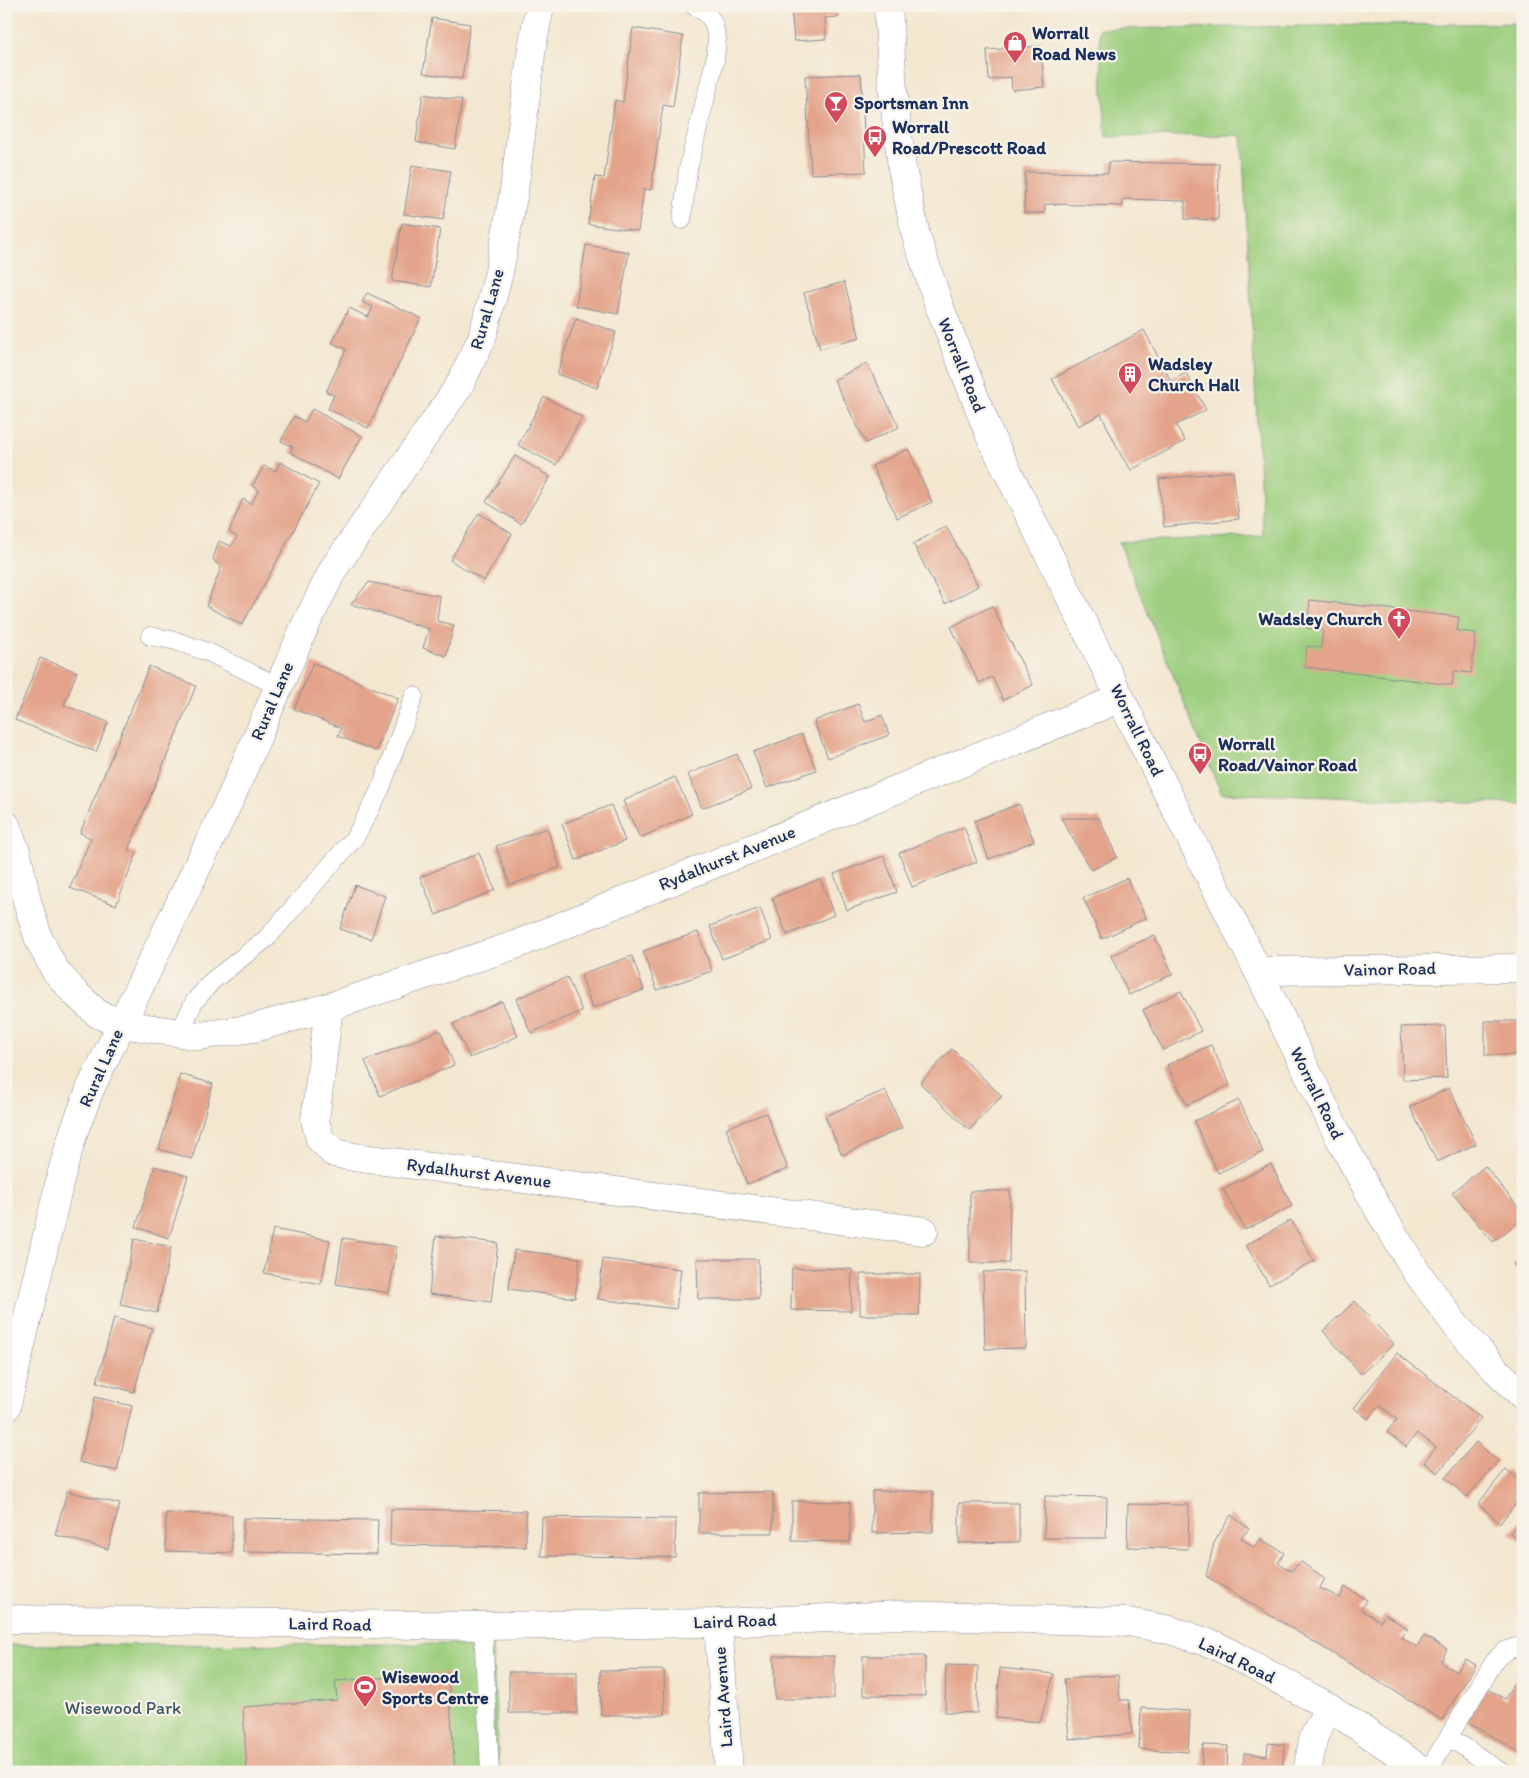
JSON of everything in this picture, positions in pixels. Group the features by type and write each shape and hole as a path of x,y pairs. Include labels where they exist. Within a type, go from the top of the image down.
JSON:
{"street":[{"name":"Rural Lane","path":"6,1408 49,1221 74,1131 91,1087 232,795 304,626 334,568 460,386 482,338 499,272 514,190 532,47 540,6"},
{"name":"Worrall Road","path":"888,6 893,92 902,168 916,236 940,308 990,436 1339,1137 1380,1212 1416,1271 1456,1327 1523,1396"},
{"name":"Rydalhurst Avenue","path":"6,825 12,857 39,940 55,970 75,993 98,1014 122,1024 199,1036 254,1028 329,1007 515,944 1121,698"},
{"name":"Vainor Road","path":"1258,971 1523,968"},
{"name":"Rydalhurst Avenue","path":"329,1007 315,1120 320,1139 334,1153 374,1160 924,1232"},
{"name":"Laird Road","path":"6,1619 483,1626 718,1622 898,1615 1128,1622 1170,1630 1215,1645 1329,1707 1426,1772"},
{"name":"Laird Avenue","path":"718,1622 729,1772"},
{"path":"1307,1772 1314,1736 1329,1707"}],"lane":[{"path":"682,220 688,169 715,60 717,39 713,22 706,13 694,6"},
{"path":"150,636 176,641 210,653 278,686"},
{"path":"179,1034 194,1002 212,981 267,938 356,836 381,788 414,696"},
{"path":"483,1626 490,1772"},
{"path":"1426,1772 1496,1659 1505,1651 1516,1648 1523,1651"},
{"path":"1449,1737 1502,1772"}],"green space":[{"path":"1523,23 1523,804 1221,793 1119,542 1263,536 1242,135 1106,137 1099,29"},
{"name":"Wisewood Park","path":"492,1644 499,1772 6,1772 6,1645"}],"building":[{"path":"791,6 837,6 838,17 825,18 826,39 794,41"},
{"path":"432,18 470,24 462,79 423,73"},
{"path":"633,28 683,36 673,107 663,105 651,190 644,189 638,231 588,224 595,177 604,178 615,100 623,102"},
{"name":"Worrall Road News","path":"1041,46 1044,87 1012,90 1011,77 989,80 987,50"},
{"name":"Sportsman Inn","path":"861,74 866,172 811,174 805,76"},
{"path":"423,94 462,100 455,149 416,142"},
{"path":"1109,162 1219,164 1218,220 1185,219 1185,201 1123,199 1123,206 1045,204 1045,213 1024,213 1025,172 1108,173"},
{"path":"412,165 451,171 443,220 404,214"},
{"path":"402,223 440,229 431,287 392,281"},
{"path":"586,245 629,252 618,314 576,306"},
{"path":"844,282 860,338 820,349 804,293"},
{"path":"367,293 421,318 368,428 328,409 334,395 326,392 346,349 332,343 349,308 368,317 373,307 362,302"},
{"path":"576,318 616,332 597,388 557,374"},
{"name":"Wadsley Church Hall","path":"1144,330 1171,381 1186,373 1206,410 1176,425 1185,441 1131,470 1121,455 1101,414 1078,426 1052,379"},
{"path":"867,363 899,427 866,443 834,380"},
{"path":"544,397 582,417 556,465 518,445"},
{"path":"312,409 362,436 338,479 290,452 293,447 281,441 294,416 305,422"},
{"path":"908,449 932,502 897,518 872,466"},
{"path":"515,456 550,477 521,524 486,502"},
{"path":"280,462 319,484 242,625 206,606 221,568 213,559 219,541 231,546 237,537 229,532 243,499 251,504 259,490 252,486 264,466 276,471"},
{"path":"1233,471 1239,519 1164,527 1159,479"},
{"path":"479,513 512,534 484,581 450,560"},
{"path":"946,526 978,586 945,604 913,544"},
{"path":"369,582 440,596 437,621 454,625 446,656 423,648 429,629 351,604"},
{"name":"Wadsley Church","path":"1310,600 1459,617 1457,631 1476,633 1471,673 1454,671 1452,685 1304,667 1307,646 1321,648 1323,630 1307,628"},
{"path":"992,606 1033,685 1003,700 992,677 979,683 951,627"},
{"path":"40,658 77,672 64,705 108,722 96,752 15,720"},
{"path":"313,663 398,698 376,751 338,736 341,728 294,709"},
{"path":"149,666 196,686 128,850 137,853 116,905 70,888 91,838 80,833"},
{"path":"858,704 865,722 882,715 889,735 828,758 814,721"},
{"path":"802,734 816,770 767,788 753,752"},
{"path":"737,754 751,789 702,808 688,774"},
{"path":"675,777 692,814 640,838 623,801"},
{"path":"1019,804 1034,841 989,859 974,821"},
{"path":"611,805 625,841 576,860 562,824"},
{"path":"1061,818 1099,818 1117,857 1091,870"},
{"path":"964,827 977,862 912,887 899,853"},
{"path":"547,828 560,867 510,885 496,846"},
{"path":"479,853 495,890 436,915 420,877"},
{"path":"884,856 897,892 847,910 834,874"},
{"path":"1127,878 1146,918 1102,939 1083,898"},
{"path":"820,879 834,915 787,935 772,898"},
{"path":"355,885 385,896 371,939 340,929"},
{"path":"760,908 772,940 722,959 710,926"},
{"path":"698,932 712,971 657,990 643,951"},
{"path":"1154,935 1173,974 1129,995 1111,956"},
{"path":"632,956 644,990 592,1008 581,974"},
{"path":"567,977 582,1011 531,1033 516,999"},
{"path":"1181,991 1201,1031 1163,1050 1143,1010"},
{"path":"502,1001 518,1036 470,1058 453,1024"},
{"path":"1485,1021 1523,1021 1523,1055 1485,1055"},
{"path":"1445,1026 1447,1078 1403,1080 1401,1027"},
{"path":"440,1030 454,1065 380,1096 365,1061"},
{"path":"1211,1045 1230,1085 1187,1105 1167,1065"},
{"path":"952,1049 1002,1096 969,1130 920,1083"},
{"path":"180,1074 213,1084 192,1159 159,1149"},
{"path":"1449,1088 1476,1144 1437,1162 1410,1107"},
{"path":"885,1090 902,1128 842,1155 825,1116"},
{"path":"1239,1100 1263,1152 1218,1173 1194,1121"},
{"path":"766,1113 788,1169 747,1184 726,1128"},
{"path":"1271,1164 1292,1206 1245,1230 1223,1189"},
{"path":"155,1166 188,1176 169,1238 136,1227"},
{"path":"1485,1166 1523,1213 1523,1218 1493,1242 1452,1193"},
{"path":"970,1191 1010,1191 1009,1263 970,1263"},
{"path":"1291,1220 1314,1261 1269,1285 1246,1245"},
{"path":"273,1229 330,1240 321,1284 264,1273"},
{"path":"436,1236 498,1243 491,1302 429,1294"},
{"path":"343,1238 397,1247 389,1293 336,1284"},
{"path":"134,1239 171,1247 157,1313 120,1305"},
{"path":"514,1250 580,1258 575,1298 509,1289"},
{"path":"1523,1255 1523,1275 1513,1265"},
{"path":"603,1259 681,1269 676,1309 598,1299"},
{"path":"697,1259 758,1259 759,1299 698,1299"},
{"path":"792,1268 852,1269 851,1311 791,1310"},
{"path":"1025,1271 1026,1348 985,1349 983,1272"},
{"path":"860,1274 920,1274 919,1315 860,1315"},
{"path":"1355,1301 1394,1344 1361,1374 1323,1331"},
{"path":"114,1318 152,1328 134,1392 97,1382"},
{"path":"1397,1353 1481,1418 1438,1473 1424,1462 1436,1447 1417,1433 1406,1447 1387,1432 1397,1419 1379,1405 1368,1419 1354,1408"},
{"path":"95,1397 132,1406 117,1471 79,1462"},
{"path":"1476,1442 1498,1461 1467,1497 1445,1478"},
{"path":"1506,1469 1523,1483 1523,1495 1500,1523 1478,1504"},
{"path":"67,1491 120,1504 108,1549 55,1535"},
{"path":"872,1491 933,1491 933,1532 872,1533"},
{"path":"773,1492 773,1533 699,1533 699,1493"},
{"path":"1045,1496 1107,1497 1106,1538 1044,1538"},
{"path":"792,1501 850,1502 850,1542 792,1541"},
{"path":"959,1503 1019,1503 1019,1542 959,1543"},
{"path":"1128,1504 1189,1505 1188,1549 1127,1547"},
{"path":"391,1509 526,1511 526,1547 390,1545"},
{"path":"166,1513 232,1515 232,1553 166,1551"},
{"path":"1231,1515 1249,1529 1241,1538 1253,1547 1261,1539 1284,1553 1278,1563 1291,1571 1301,1562 1325,1578 1320,1588 1340,1598 1345,1587 1367,1600 1361,1610 1380,1621 1385,1614 1408,1629 1400,1637 1417,1647 1424,1636 1447,1649 1441,1662 1456,1672 1466,1659 1476,1665 1442,1720 1206,1576 1214,1543"},
{"path":"542,1517 676,1519 675,1557 541,1556"},
{"path":"1523,1517 1523,1542 1510,1533"},
{"path":"243,1518 378,1520 377,1554 243,1552"},
{"path":"774,1656 834,1656 834,1699 775,1699"},
{"path":"863,1656 925,1656 925,1696 863,1695"},
{"path":"946,1665 978,1666 977,1713 945,1712"},
{"path":"1523,1667 1523,1754 1463,1720 1482,1686 1505,1699"},
{"path":"1000,1668 1054,1674 1040,1722 996,1718"},
{"path":"664,1670 665,1715 601,1715 600,1671"},
{"path":"509,1672 577,1672 577,1713 509,1713"},
{"name":"Wisewood Sports Centre","path":"448,1673 455,1772 247,1772 243,1707 337,1700 335,1681"},
{"path":"1118,1675 1120,1700 1129,1700 1132,1734 1069,1739 1064,1679"},
{"path":"1141,1708 1190,1711 1188,1752 1139,1749"},
{"path":"1268,1743 1285,1745 1282,1772 1243,1772 1244,1753 1267,1756"},
{"path":"1203,1745 1228,1746 1227,1772 1201,1772"}],"place":[{"name":"Worrall Road News","path":"1015,64"},
{"name":"Sportsman Inn","path":"836,124"},
{"name":"Worrall Road/Prescott Road","path":"875,158"},
{"name":"Wadsley Church Hall","path":"1130,395"},
{"name":"Wadsley Church","path":"1399,640"},
{"name":"Worrall Road/Vainor Road","path":"1200,775"},
{"name":"Wisewood Sports Centre","path":"365,1708"}]}
